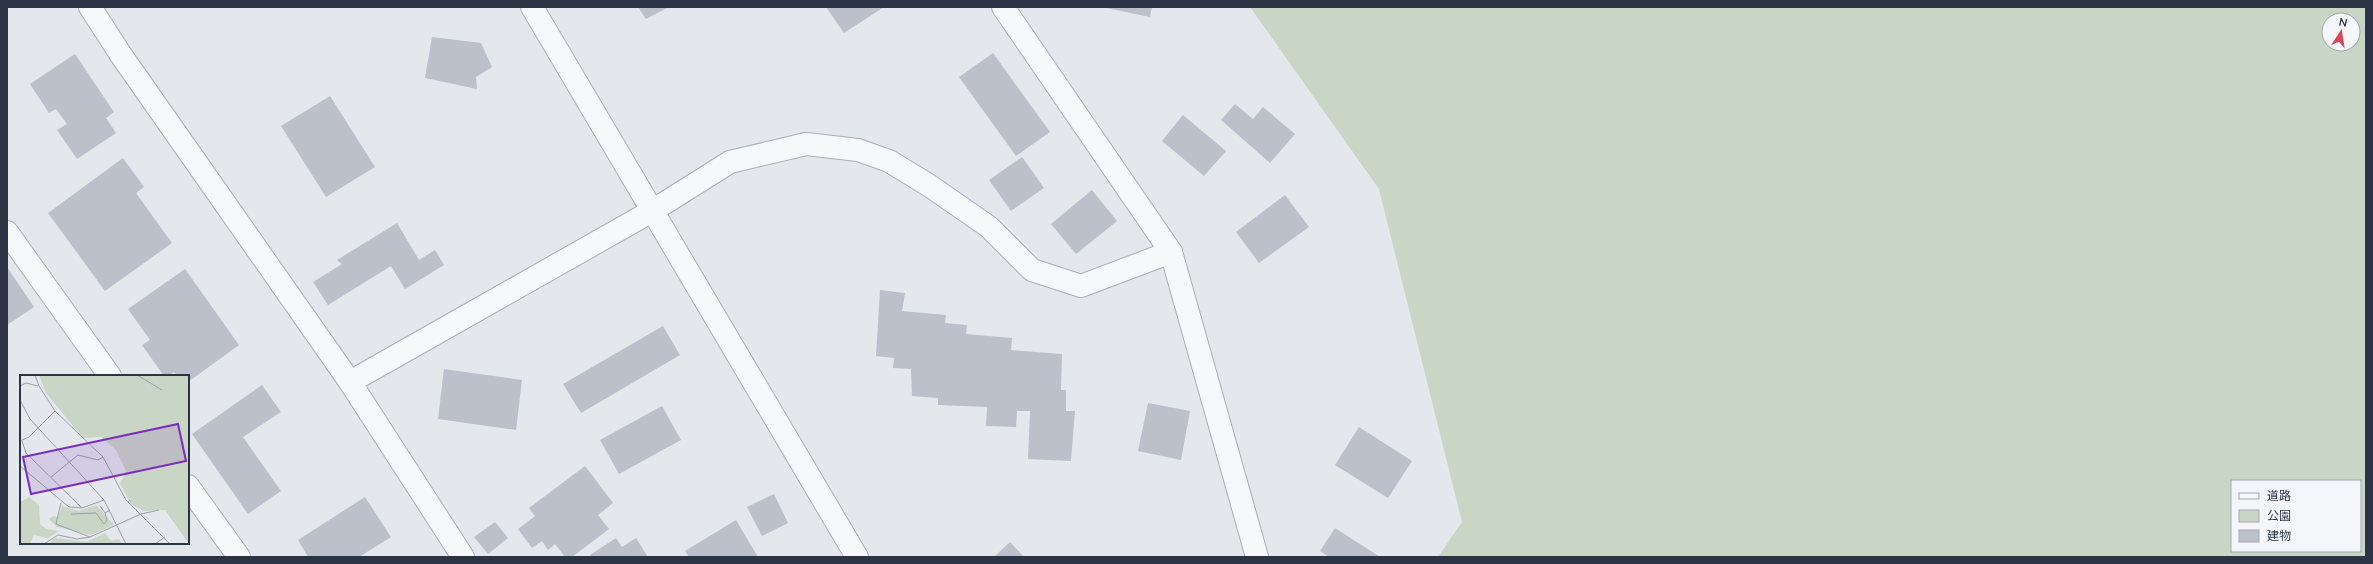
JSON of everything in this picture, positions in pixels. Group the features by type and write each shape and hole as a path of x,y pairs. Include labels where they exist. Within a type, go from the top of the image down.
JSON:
{"street":[{"path":"90,7 121,55 350,382 463,557"},
{"path":"532,7 857,557"},
{"path":"1003,7 1171,252 1257,557"},
{"path":"350,382 652,211 730,162 806,144 858,150 889,161 930,186 989,227 1032,270 1081,286 1171,252"},
{"path":"7,232 109,375"},
{"path":"189,487 239,557"}],"green space":[{"path":"1250,7 2366,7 2366,557 1438,557 1462,522 1379,189"}],"building":[{"path":"638,7 669,7 646,19"},
{"path":"826,7 884,7 844,33"},
{"path":"1101,7 1152,7 1150,17"},
{"path":"432,37 481,43 492,67 476,77 477,89 425,78"},
{"path":"993,53 1050,132 1016,156 959,77"},
{"path":"75,54 114,112 106,118 116,133 77,159 57,130 67,124 56,109 49,113 30,84"},
{"path":"330,96 375,167 326,197 281,126"},
{"path":"1235,104 1253,119 1263,107 1295,134 1270,163 1221,120"},
{"path":"1183,115 1226,151 1204,176 1162,141"},
{"path":"1022,157 1044,188 1011,211 989,180"},
{"path":"123,158 144,187 136,193 172,243 105,291 48,213"},
{"path":"1092,190 1117,221 1076,254 1051,224"},
{"path":"1285,195 1309,227 1259,263 1236,232"},
{"path":"397,223 419,260 435,250 444,265 405,289 391,266 328,305 313,282 342,264 337,260"},
{"path":"7,267 34,307 7,325"},
{"path":"185,269 239,345 189,381 189,375 176,375 174,372 170,375 163,375 142,345 150,340 128,309"},
{"path":"880,290 905,293 902,311 946,315 945,323 967,325 966,334 1012,338 1011,350 1062,354 1061,390 1066,390 1066,411 1075,411 1071,461 1028,459 1030,411 1017,411 1016,427 986,426 987,407 938,405 938,398 912,396 911,369 893,368 894,358 876,356"},
{"path":"663,326 680,355 581,413 563,384"},
{"path":"444,369 522,380 516,430 438,419"},
{"path":"262,385 281,412 243,437 281,491 248,514 192,434"},
{"path":"1148,403 1190,411 1181,460 1138,451"},
{"path":"662,406 681,440 619,474 600,440"},
{"path":"1359,427 1412,461 1388,498 1335,465"},
{"path":"585,466 613,503 598,515 609,529 572,557 565,557 555,544 548,550 542,541 532,548 518,529 535,516 529,508"},
{"path":"774,494 788,523 762,536 747,507"},
{"path":"365,497 391,537 359,557 308,557 298,540"},
{"path":"736,520 758,557 689,557 685,551"},
{"path":"495,522 508,538 488,554 474,537"},
{"path":"1335,528 1380,557 1329,557 1320,551"},
{"path":"616,538 622,547 636,538 648,557 592,557 590,555"},
{"path":"1010,542 1024,557 994,557"}]}
